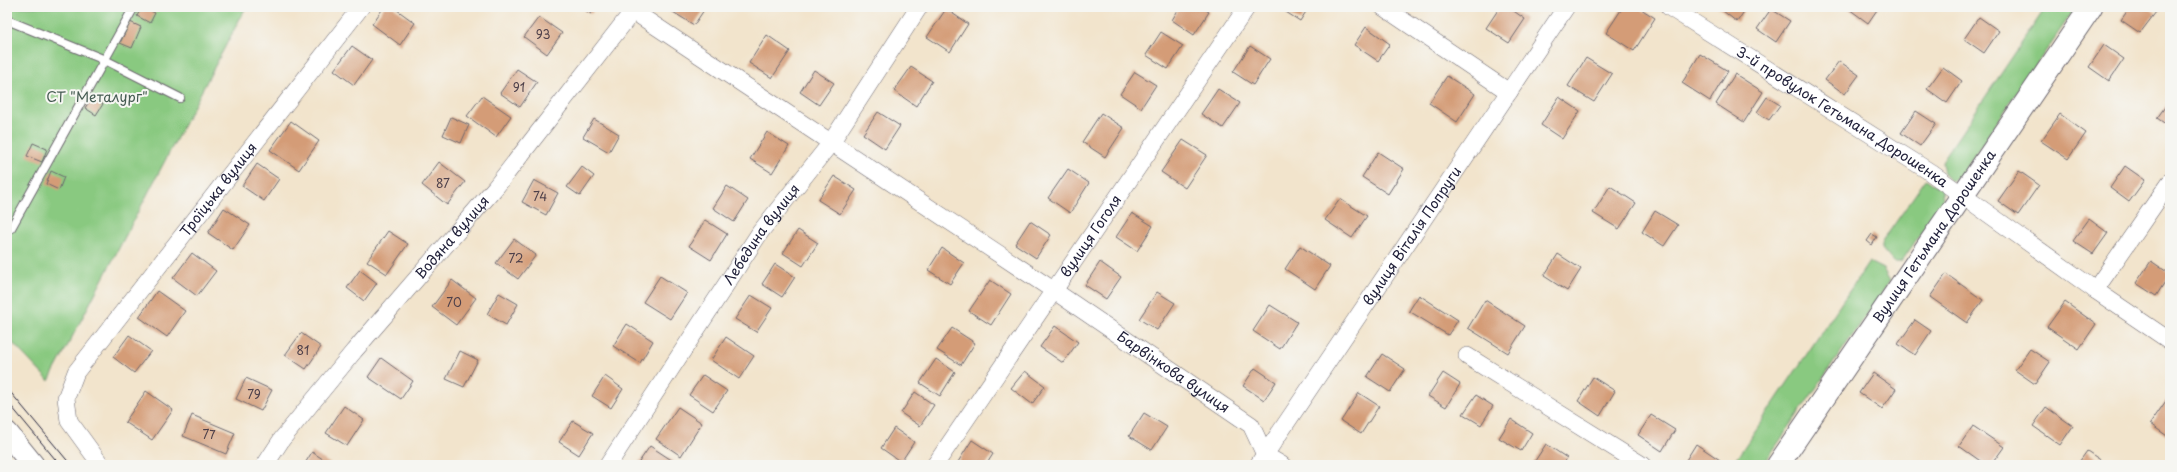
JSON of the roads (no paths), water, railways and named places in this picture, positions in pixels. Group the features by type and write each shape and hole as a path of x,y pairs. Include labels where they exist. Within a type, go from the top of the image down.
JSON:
{"street":[{"name":"Троїцька вулиця","path":"101,465 69,421 66,398 76,372 361,7"},
{"name":"Лебедина вулиця","path":"608,465 761,231 830,144 919,7"},
{"name":"вулиця Гоголя","path":"935,465 1247,7"},
{"path":"1383,7 1509,92"},
{"name":"вулиця Віталія Попруги","path":"1262,460 1566,7"},
{"name":"3-й провулок Гетьмана Дорошенка","path":"1669,7 1927,170 1962,197 2170,341"},
{"name":"Вулиця Гетьмана Дорошенка","path":"1778,465 2091,7"},
{"name":"Барвінкова вулиця","path":"634,9 830,144 1053,290 1251,425 1262,460"},
{"name":"Водяна вулиця","path":"266,465 282,439 354,351 495,188 634,9"},
{"path":"2095,290 2170,182"},
{"path":"1467,356 1642,465"},
{"path":"7,433 33,465"},
{"path":"1262,460 1282,465"}],"lane":[{"path":"11,228 134,7"},
{"path":"7,20 104,60 180,98"}],"tram line":[{"path":"7,388 71,465"},
{"path":"7,401 60,465"}],"park label":[{"name":"СТ \"Металург\"","path":"97,97"}]}
